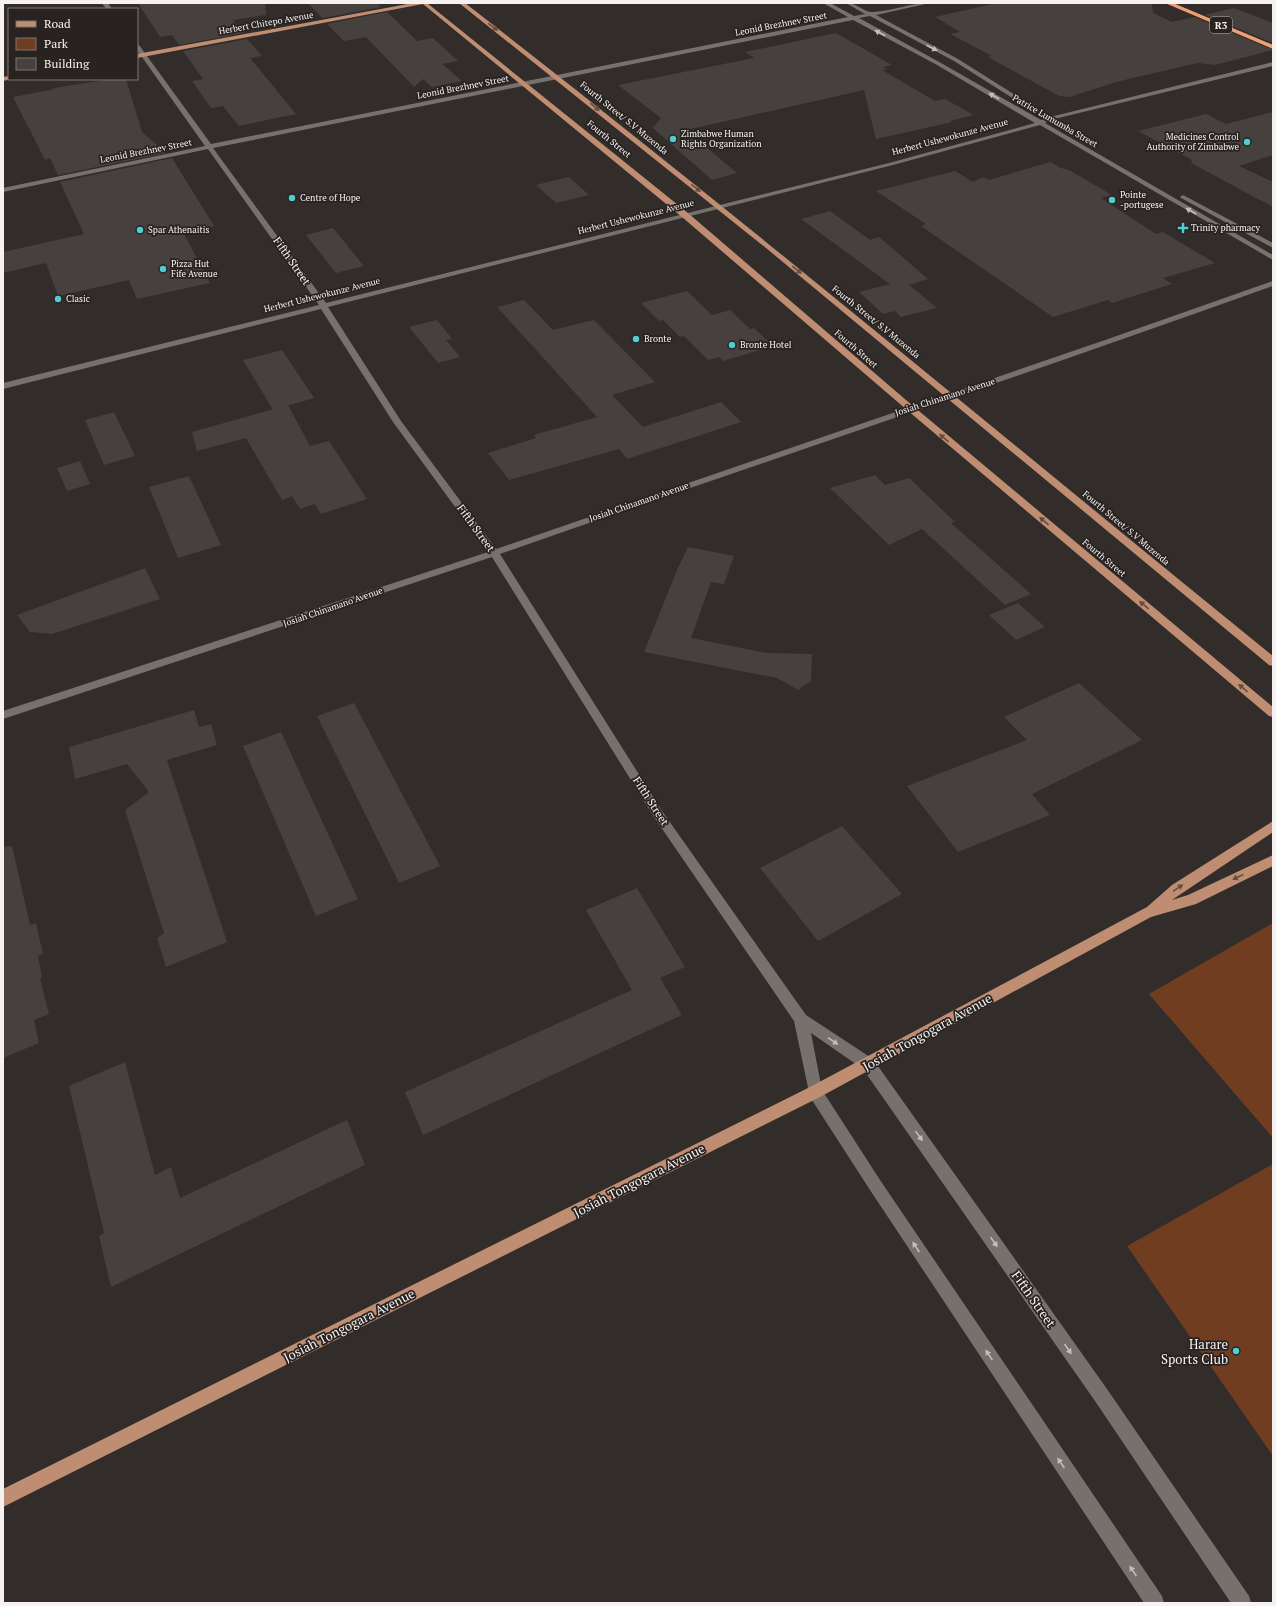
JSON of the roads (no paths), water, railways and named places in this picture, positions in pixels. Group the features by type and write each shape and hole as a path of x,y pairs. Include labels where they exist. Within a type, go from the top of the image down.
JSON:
{"highway":[{"name":"R3","path":"1168,3 1273,47"}],"main road":[{"name":"Herbert Chitepo Avenue","path":"140,55 423,3"},
{"name":"Fourth Street","path":"423,3 685,215 910,408 1273,713"},
{"name":"Fourth Street/ S.V Muzenda","path":"462,3 559,77 720,207 951,395 1273,662"},
{"path":"1148,912 1176,889 1273,826"},
{"name":"Josiah Tongogara Avenue","path":"3,1498 815,1092 1148,912 1191,900 1273,860"}],"street":[{"name":"Patrice Lumumba Street","path":"826,3 939,64 1273,258"},
{"name":"Patrice Lumumba Street","path":"849,3 956,60 1052,121"},
{"name":"Leonid Brezhnev Street","path":"3,190 927,3"},
{"name":"Fifth Street","path":"140,55 210,147 323,305 397,422 494,553 658,814 801,1019 868,1064 1092,1382 1242,1603"},
{"name":"Herbert Ushewokunze Avenue","path":"3,386 890,164 1040,123 1273,64"},
{"path":"1134,169 1273,246"},
{"name":"Josiah Chinamano Avenue","path":"3,715 494,553 1273,283"},
{"name":"Fifth Street","path":"801,1019 815,1092 880,1192 1155,1603"}],"place":[{"name":"Zimbabwe Human Rights Organization","path":"673,139"},
{"name":"Medicines Control Authority of Zimbabwe","path":"1247,142"},
{"name":"Centre of Hope","path":"292,198"},
{"name":"Pointe -portugese","path":"1112,200"},
{"name":"Trinity pharmacy","path":"1183,228"},
{"name":"Spar Athenaitis","path":"140,230"},
{"name":"Pizza Hut Fife Avenue","path":"163,269"},
{"name":"Clasic","path":"58,299"},
{"name":"Bronte","path":"636,339"},
{"name":"Bronte Hotel","path":"732,345"},
{"name":"Harare Sports Club","path":"1236,1351"}]}
